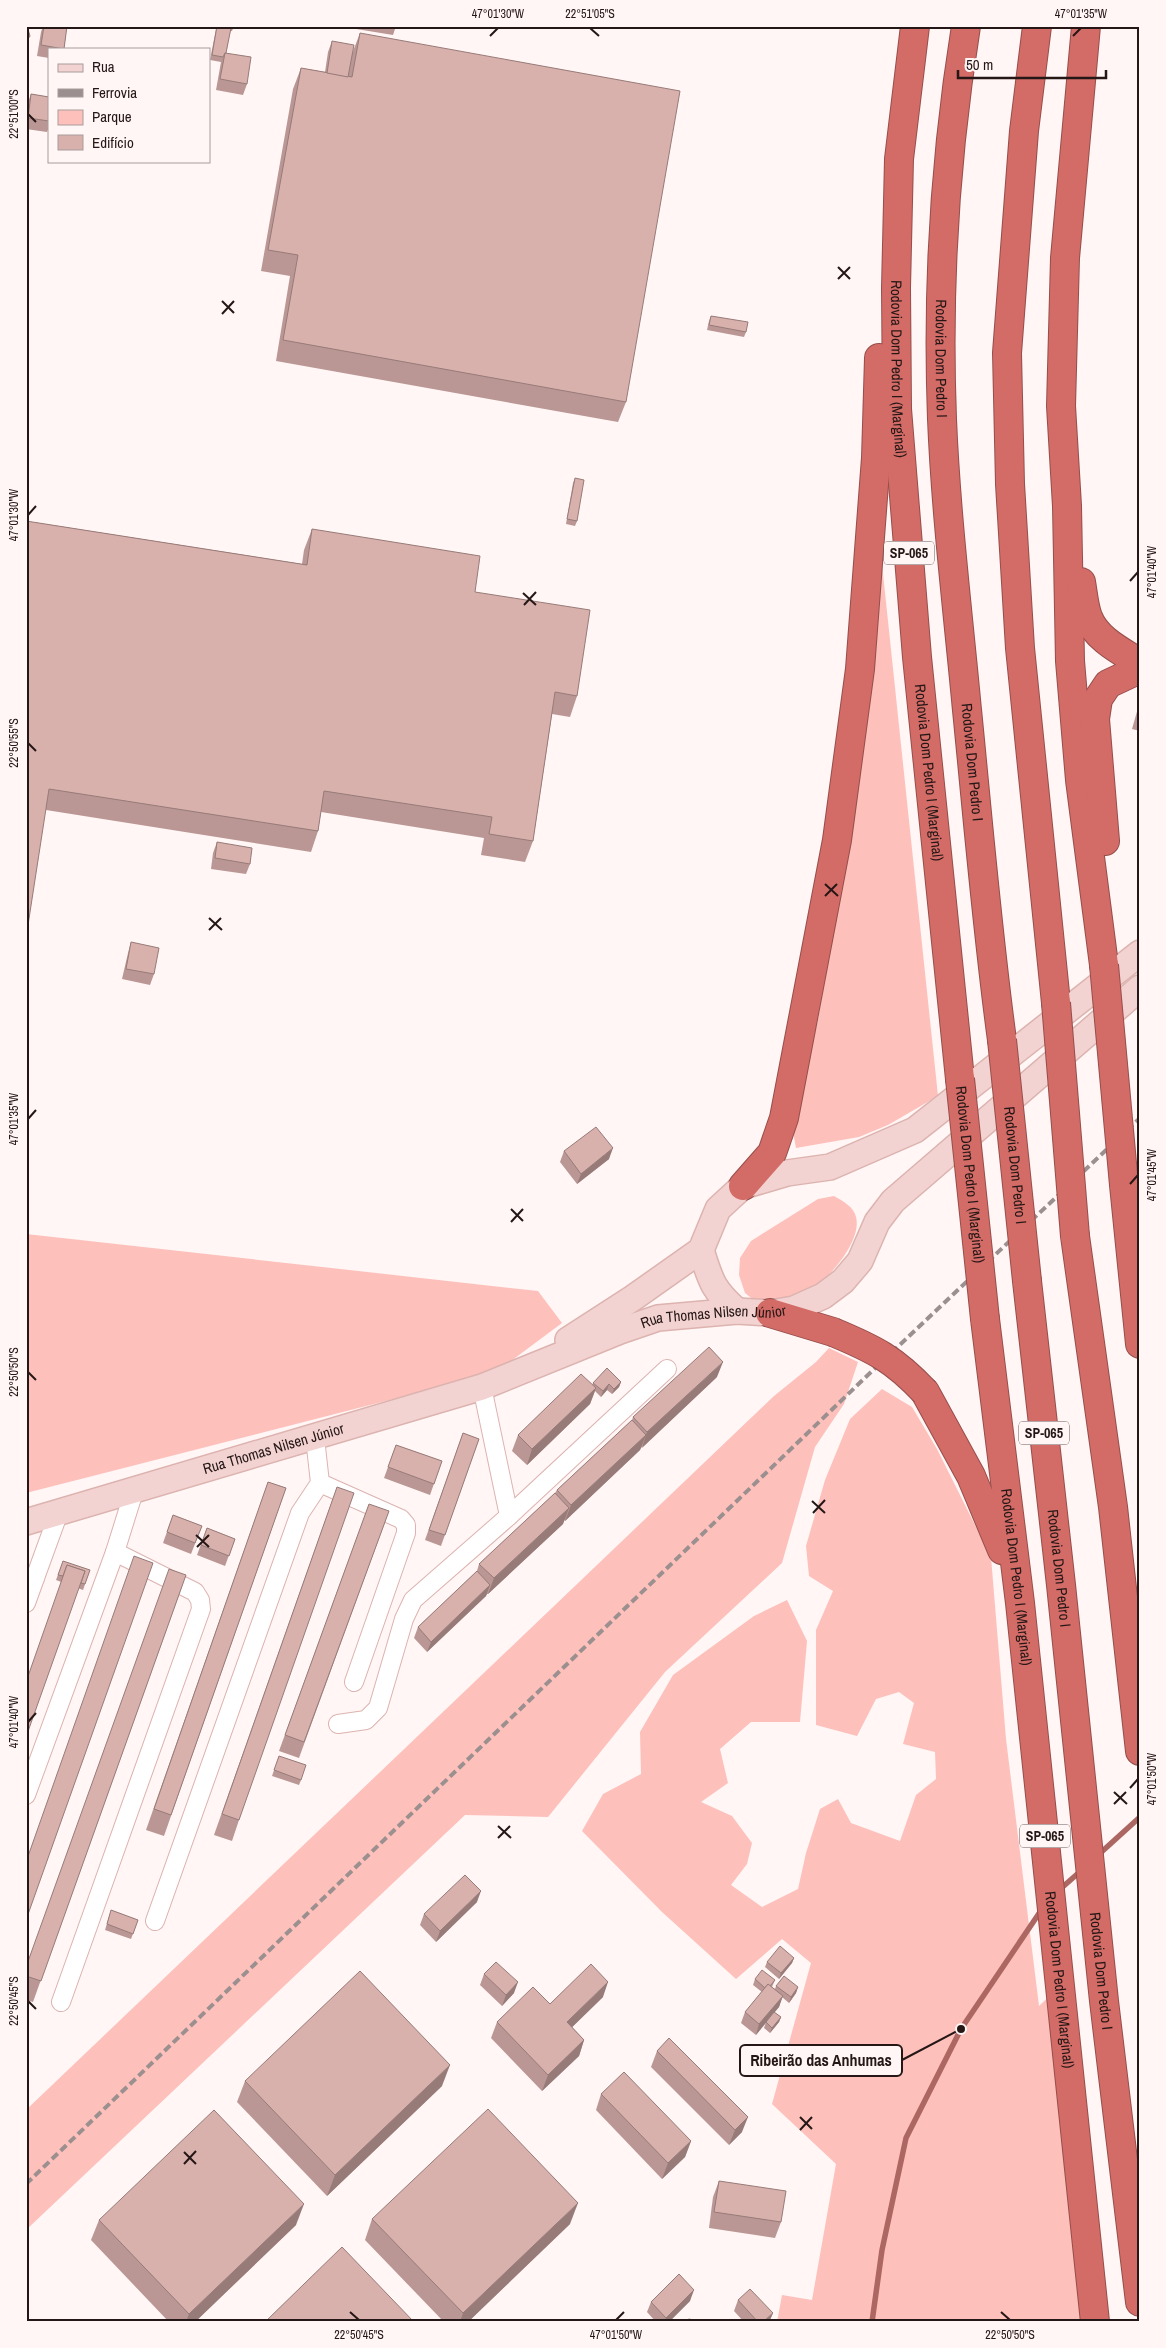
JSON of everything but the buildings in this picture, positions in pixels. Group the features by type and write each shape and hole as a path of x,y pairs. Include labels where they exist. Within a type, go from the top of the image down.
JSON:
{"highway":[{"name":"Rodovia Dom Pedro I (Marginal)","path":"915,26 899,159 896,288 898,409 916,657 985,1319 1020,1603 1095,2322"},
{"name":"Rodovia Dom Pedro I","path":"966,26 952,109 940,302 942,420 954,575 986,915 1002,1040 1104,2001 1140,2302"},
{"path":"1037,26 1024,131 1007,353 1010,484 1020,648 1056,1003 1075,1236 1113,1507 1140,1751"},
{"path":"1086,26 1065,258 1061,406 1067,506 1070,661 1080,780 1104,965 1140,1344"},
{"path":"743,1186 772,1153 784,1118 837,840 860,669 876,458 882,287 899,159"},
{"path":"1067,506 1087,616 1092,626 1110,644 1140,663"},
{"path":"1095,903 1106,880 1095,720 1098,699 1108,684 1140,669"},
{"path":"1124,1185 1140,1222"},
{"path":"770,1313 833,1332 879,1353 894,1362 925,1392 949,1432 986,1507 1020,1603"}],"street":[{"path":"737,1311 718,1294 701,1250 718,1208 743,1186 786,1173 830,1167 915,1130 1140,953"},
{"name":"Rua Thomas Nilsen Júnior","path":"26,1522 135,1488 315,1438 482,1388 620,1331 658,1318 737,1311 770,1313 794,1308 823,1296 844,1281 860,1261 877,1222 893,1201 1140,988"},
{"name":"Rua Thomas Nilsen Júnior","path":"518,1374 633,1298 701,1250"},
{"path":"338,1724 366,1720 378,1708 408,1608 414,1600 509,1516 667,1370"},
{"path":"482,1388 509,1516"},
{"path":"155,1921 300,1513 320,1483 315,1438"},
{"path":"320,1483 401,1519 406,1525 406,1534 354,1682"},
{"path":"26,1795 115,1552 135,1488"},
{"path":"26,1603 31,1578 59,1512"},
{"path":"61,2002 201,1609 200,1600 195,1592 115,1552"}],"green space":[{"path":"880,545 938,1096 888,1125 859,1137 796,1148 792,1126 818,1020 840,890"},
{"path":"834,1196 851,1207 856,1217 853,1240 847,1252 818,1285 798,1299 789,1302 760,1305 745,1293 739,1275 740,1258 751,1241 818,1199"},
{"path":"26,1234 538,1291 562,1323 495,1373 26,1493"},
{"path":"829,1348 858,1362 844,1404 815,1447 782,1563 665,1672 548,1817 465,1815 26,2230 26,2110 774,1396 816,1362"},
{"path":"882,1389 912,1407 937,1449 991,1557 1006,1739 1039,2006 1061,1985 1096,2322 777,2322 782,2295 812,2300 836,2164 772,2104 811,1963 782,1939 736,1979 662,1912 582,1831 603,1794 641,1774 640,1732 673,1675 754,1616 787,1600 807,1641 800,1722 751,1722 720,1749 728,1783 701,1802 732,1816 752,1843 747,1864 731,1885 762,1907 798,1889 806,1853 820,1809 838,1799 851,1823 900,1841 916,1795 936,1779 935,1752 903,1744 914,1703 899,1692 876,1699 857,1736 816,1725 816,1630 833,1591 809,1576 806,1546 825,1480 850,1419"}],"waterway":[{"path":"1097,1856 1140,1817"},
{"path":"1058,1891 1083,1869"},
{"path":"872,2322 882,2250 906,2138 961,2029 1042,1909"}],"railway":[{"path":"26,2184 870,1373 1140,1118"}],"place":[{"name":"Ribeirão das Anhumas","path":"961,2029"}]}
